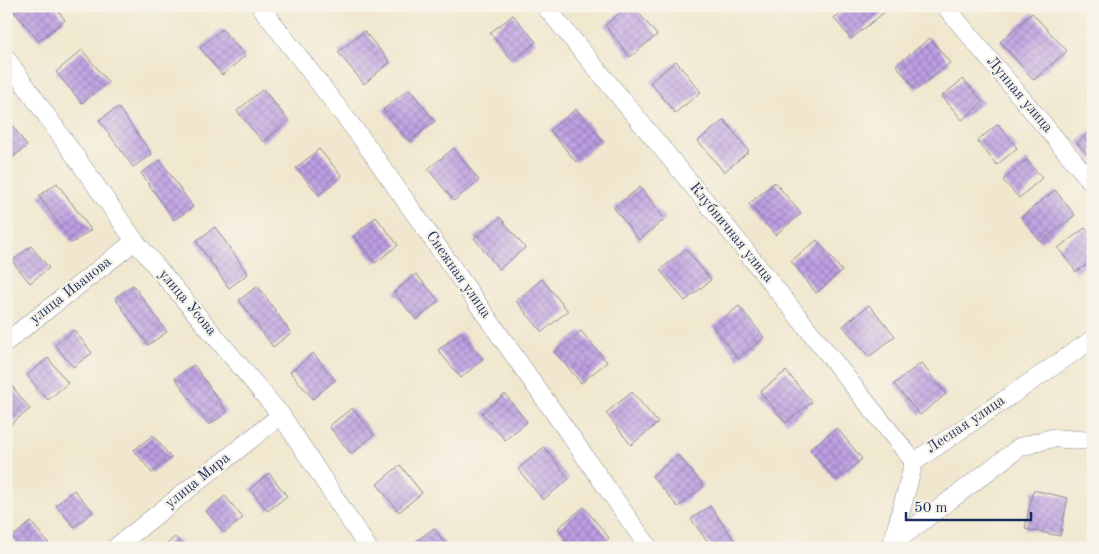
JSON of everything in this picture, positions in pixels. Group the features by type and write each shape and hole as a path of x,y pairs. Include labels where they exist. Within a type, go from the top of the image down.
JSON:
{"street":[{"name":"Снежная улица","path":"260,6 365,143 649,548"},
{"name":"Клубничная улица","path":"545,6 725,225 914,462"},
{"name":"Лунная улица","path":"945,6 1093,184"},
{"name":"улица Усова","path":"6,58 136,240 281,415 368,548"},
{"name":"улица Иванова","path":"6,342 136,240"},
{"name":"Лесная улица","path":"891,546 914,462 1093,338"},
{"name":"улица Мира","path":"115,548 281,415"},
{"path":"891,546 1020,447 1052,438 1093,441"}],"building":[{"path":"17,6 54,6 65,20 39,41 13,10"},
{"path":"628,6 633,6 657,35 630,57 605,25"},
{"path":"850,6 892,6 851,39 834,18"},
{"path":"1032,13 1067,51 1034,80 1000,42"},
{"path":"513,15 536,42 513,61 490,33"},
{"path":"222,29 245,56 222,75 200,48"},
{"path":"364,31 390,62 364,84 338,52"},
{"path":"930,38 950,63 916,90 896,65"},
{"path":"82,50 108,82 82,103 56,72"},
{"path":"676,61 701,92 675,113 650,82"},
{"path":"963,79 983,102 962,120 942,96"},
{"path":"263,89 289,121 263,142 237,111"},
{"path":"409,89 435,121 409,142 383,110"},
{"path":"118,107 152,154 133,167 99,120"},
{"path":"576,109 602,140 576,162 550,130"},
{"path":"6,117 27,146 9,160 6,156"},
{"path":"724,120 749,151 724,172 698,141"},
{"path":"998,124 1017,148 997,165 977,141"},
{"path":"1093,129 1093,161 1077,143"},
{"path":"454,148 479,180 454,201 428,169"},
{"path":"319,149 342,176 319,195 296,168"},
{"path":"160,160 193,207 174,220 141,173"},
{"path":"1027,160 1042,178 1019,198 1003,180"},
{"path":"775,182 801,214 775,235 749,204"},
{"path":"57,183 91,230 72,243 39,196"},
{"path":"640,187 665,219 639,240 614,208"},
{"path":"1055,190 1075,215 1041,242 1021,217"},
{"path":"376,217 398,245 375,263 353,236"},
{"path":"500,217 525,248 499,269 474,238"},
{"path":"215,227 248,274 229,288 196,241"},
{"path":"1085,228 1093,238 1093,260 1076,272 1058,248"},
{"path":"817,240 842,271 816,293 791,261"},
{"path":"31,246 49,268 30,283 12,261"},
{"path":"686,249 711,280 685,301 660,270"},
{"path":"416,274 439,301 416,320 394,292"},
{"path":"542,279 568,311 542,332 516,301"},
{"path":"133,285 167,332 148,345 115,298"},
{"path":"258,286 291,333 273,347 239,300"},
{"path":"869,305 895,336 869,357 843,326"},
{"path":"739,306 764,337 738,359 713,327"},
{"path":"74,330 92,353 73,367 55,345"},
{"path":"581,331 607,362 581,383 555,352"},
{"path":"461,332 483,359 461,378 438,350"},
{"path":"313,353 335,380 313,399 290,372"},
{"path":"48,358 68,383 48,400 27,375"},
{"path":"921,363 946,394 920,415 894,384"},
{"path":"194,365 227,412 209,425 175,378"},
{"path":"786,371 812,402 786,423 760,392"},
{"path":"12,386 30,409 11,424 6,418 6,390"},
{"path":"632,392 658,423 631,445 606,413"},
{"path":"505,394 527,422 505,440 482,413"},
{"path":"352,408 374,435 351,454 329,426"},
{"path":"837,428 862,459 836,481 810,449"},
{"path":"153,435 171,458 152,473 134,450"},
{"path":"544,447 569,479 543,500 518,469"},
{"path":"678,455 704,486 678,507 652,476"},
{"path":"400,465 422,493 399,512 377,484"},
{"path":"269,473 287,496 268,511 250,489"},
{"path":"74,490 93,512 74,527 56,505"},
{"path":"1033,490 1068,498 1060,536 1025,529"},
{"path":"225,496 243,518 224,533 206,511"},
{"path":"710,506 740,548 712,548 691,519"},
{"path":"584,507 609,538 598,548 574,548 558,528"},
{"path":"31,522 49,544 45,548 21,548 12,537"},
{"path":"434,528 448,548 420,548 415,542"},
{"path":"175,537 184,548 162,548"}]}
